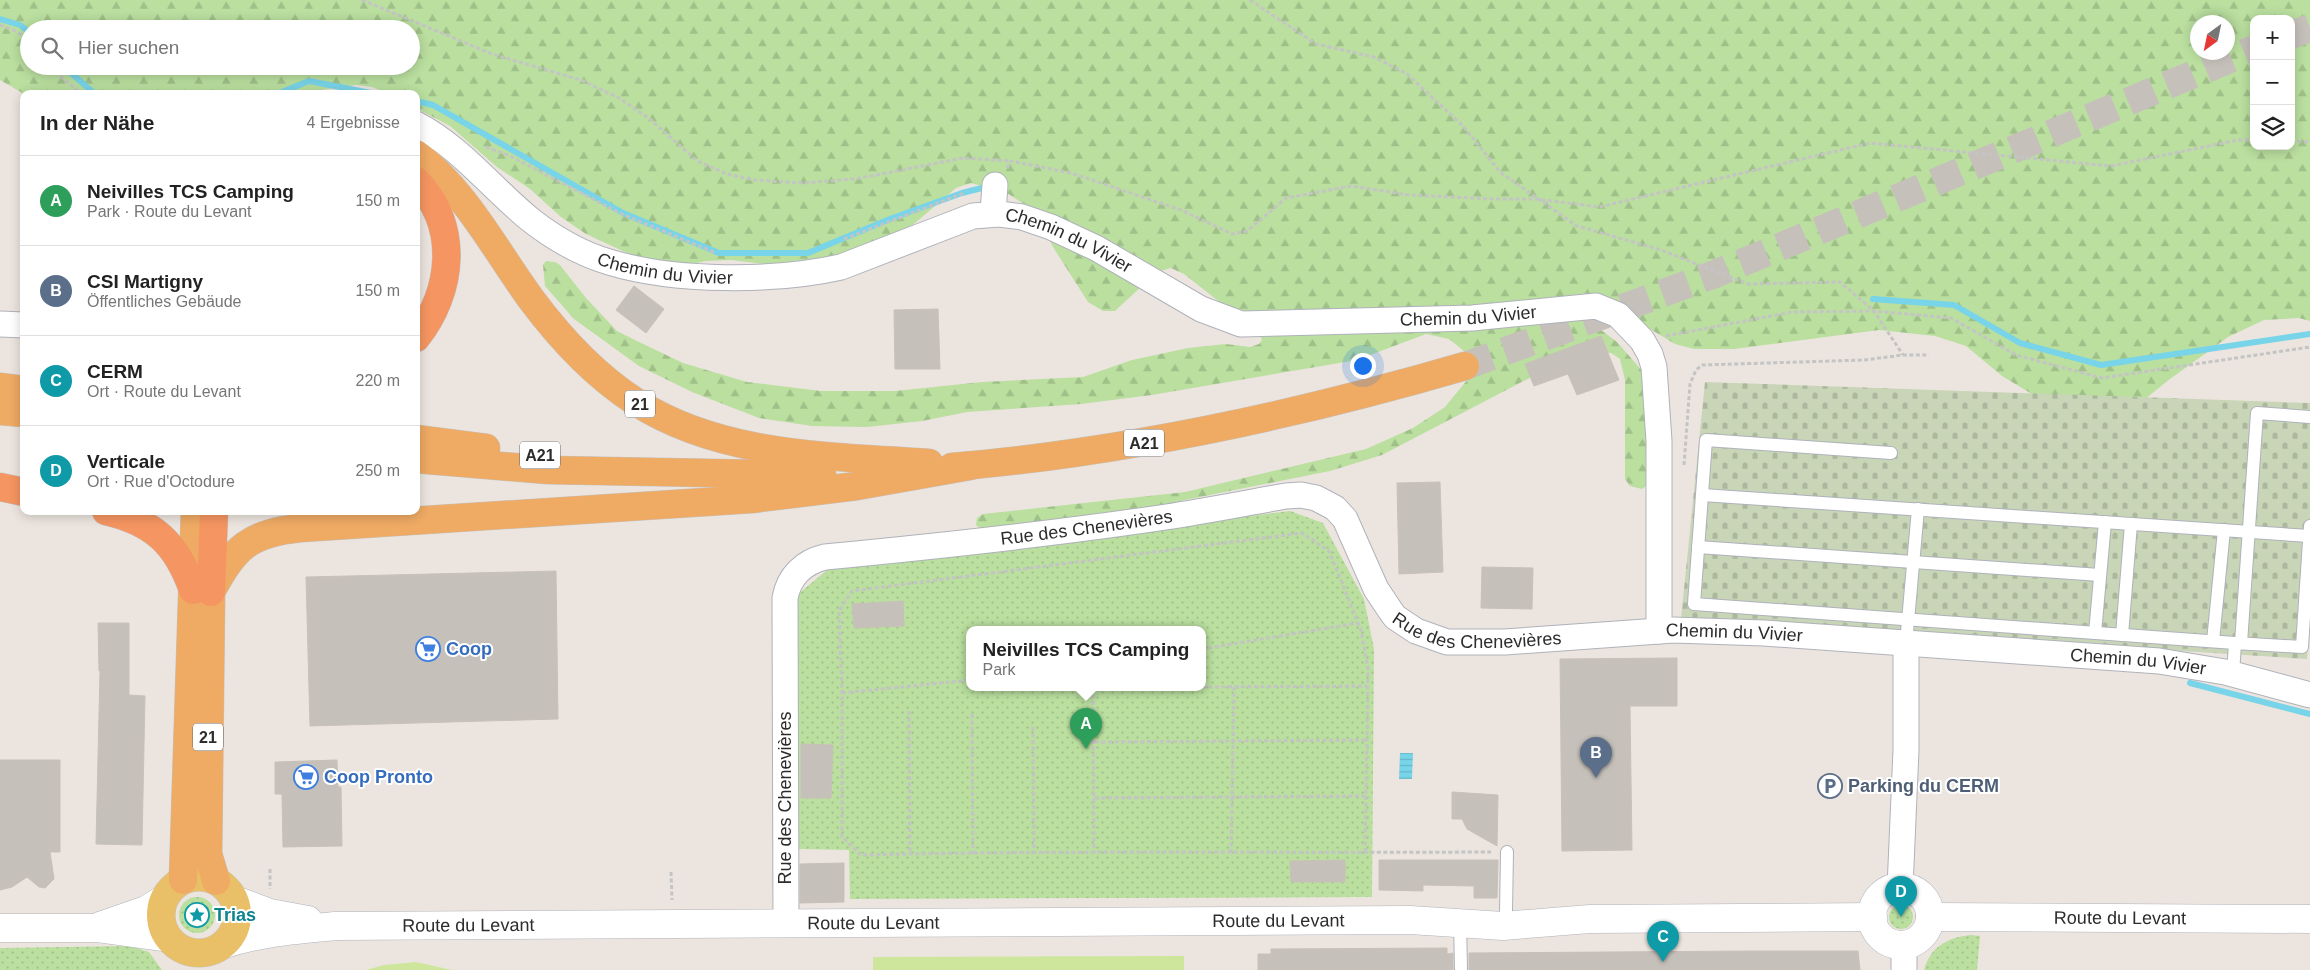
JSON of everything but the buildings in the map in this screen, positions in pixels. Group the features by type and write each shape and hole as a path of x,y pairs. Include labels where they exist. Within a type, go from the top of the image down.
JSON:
{"highway":[{"name":"21","path":"420,158 441,176 456,193 530,298 573,350 592,368 635,402 658,415 690,428 757,447 808,454 970,466"},
{"path":"420,185 427,193 438,212 445,234 447,259 440,297 428,322 420,333"},
{"name":"A21","path":"420,460 548,470 664,471 734,475 837,475 970,466 1113,448 1243,424 1378,391 1465,366"},
{"path":"0,387 20,390"},
{"path":"0,410 20,412"},
{"name":"A21","path":"420,440 664,471"},
{"name":"21","path":"184,880 202,591 239,549 264,534 280,530 752,499 857,486 970,466"},
{"path":"0,487 20,491"},
{"path":"118,515 140,522 164,538 202,591"},
{"name":"21","path":"195,515 202,591 208,854 216,881"},
{"path":"202,591 213,515"}],"main road":[{"path":"216,881 200,877 184,880 174,886 164,899 161,920 169,938 199,962 225,944 236,927 238,914 235,900"},
{"name":"21","path":"216,881 224,885 235,900"}],"street":[{"name":"Chemin du Vivier","path":"420,127 461,156 522,213 548,233 608,262 657,272 730,276 794,275 820,272 841,267 973,216 993,213 1036,221 1071,235 1177,297 1231,322 1241,324 1472,318 1596,306 1618,315 1642,340 1654,367 1659,422 1660,631 1764,633 1907,632 2159,661 2232,674 2310,695"},
{"path":"993,213 995,185"},
{"path":"0,324 20,326"},
{"name":"Rue des Chenevières","path":"786,923 785,598 793,578 801,568 816,559 959,544 1138,521 1286,496 1302,495 1325,502 1340,512 1384,603 1400,621 1430,637 1447,642 1465,643 1660,631"},
{"path":"1900,888 1906,750 1907,632"},
{"path":"1900,888 1913,890 1923,897 1929,908 1930,917 1928,927 1923,935 1913,943 1904,957 1894,944 1884,939 1875,927 1872,916 1881,896 1890,890 1900,888"},
{"path":"96,928 146,910 164,899"},
{"name":"Route du Levant","path":"235,900 270,913 336,926"},
{"name":"Route du Levant","path":"1460,919 1506,912 1590,919"},
{"name":"Route du Levant","path":"225,944 245,937 336,926 1460,919 1521,925 1590,919 1872,916"},
{"name":"Route du Levant","path":"1930,917 2310,919"},
{"path":"0,928 96,928 169,938"}],"lane":[{"path":"2232,674 2238,643 2258,413 2310,416"},
{"path":"1702,495 2249,532 2310,531 2302,647 2095,633 1907,632 1694,604 1706,440 1891,453"},
{"path":"1907,632 1918,509"},
{"path":"2095,633 2105,522"},
{"path":"2122,635 2131,524"},
{"path":"2213,641 2224,530"},
{"path":"1698,547 1912,560 2100,575"},
{"path":"1506,912 1507,852"},
{"path":"1460,919 1461,970"}],"path":[{"path":"362,0 410,20"},
{"path":"1250,0 1316,44 1374,57 1407,74 1463,126 1500,172 1577,226 1661,250 1748,284 1840,282 1874,311 1903,355"},
{"path":"420,24 492,54 581,80 619,98 650,119 697,161 727,174 754,180 802,183 855,179 963,158 1011,160 1071,173 1181,210 1232,234 1247,231 1286,198 1350,186 1409,195 1494,200 1536,199 1599,207 1870,143 2111,166 2238,140 2250,140"},
{"path":"0,25 20,34"},
{"path":"59,75 77,90"},
{"path":"2295,141 2310,142"},
{"path":"484,146 508,155 622,214 719,254"},
{"path":"835,243 963,193 995,185 1011,160"},
{"path":"1642,340 1792,312 1874,311 1951,318 2016,355 2102,378 2310,347"},
{"path":"1864,360 1903,355 1929,355"},
{"path":"1365,852 1368,669 1358,623 1330,551 1302,533 852,591 840,610 842,837 860,855 1507,852"},
{"path":"1206,648 1358,623"},
{"path":"842,693 966,680"},
{"path":"1206,686 1368,686"},
{"path":"1231,853 1234,687"},
{"path":"1094,691 1094,853"},
{"path":"909,711 910,854"},
{"path":"972,714 973,854"},
{"path":"1034,727 1034,854"},
{"path":"1095,742 1367,740"},
{"path":"1095,798 1366,796"},
{"path":"671,872 672,906"}],"green space":[{"path":"0,0 2310,0 2310,321 2299,318 2264,320 2228,337 2170,379 2125,415 2060,411 2002,376 1966,346 1935,336 1879,330 1734,349 1694,349 1675,344 1592,294 1583,295 1580,314 1617,342 1644,373 1649,484 1642,489 1630,486 1625,479 1625,380 1620,359 1611,353 1594,351 1566,359 1382,455 1330,471 1130,511 982,530 976,525 977,518 983,514 1185,492 1366,449 1413,428 1445,407 1472,374 1469,355 1449,339 1426,334 1357,360 1152,395 1081,404 967,412 922,421 867,427 812,426 759,418 692,392 639,366 574,319 545,286 543,265 546,261 555,262 560,265 586,298 617,331 683,363 747,382 821,391 895,391 982,382 1083,377 1132,360 1188,348 1226,344 1250,347 1259,344 1262,340 1259,333 1184,274 1171,268 1157,272 1115,311 1103,311 1088,302 1053,247 1036,212 1007,193 971,183 956,188 914,224 881,245 845,258 772,265 731,260 706,261 682,266 640,259 586,234 561,217 530,189 497,167 450,126 420,110 420,90 379,90 356,85 321,90 20,90 20,92 0,80"},
{"path":"1705,382 2310,403 2310,618 2307,659 1681,619"},
{"path":"1290,511 1323,523 1364,599 1374,649 1372,897 850,899 849,850 798,849 797,595 832,566"},
{"path":"197,897 204,898 210,902 214,908 214,922 210,928 204,932 197,933 190,932 184,928 180,922 179,915 180,908 184,902 190,898"},
{"path":"1901,905 1910,908 1913,917 1910,926 1901,929 1892,926 1889,917 1892,908"},
{"path":"1971,935 1980,936 1977,970 1924,970 1935,949 1955,938"},
{"path":"130,946 149,952 162,970 0,970 0,948"},
{"path":"1184,956 1184,970 873,970 873,957"},
{"path":"416,962 452,970 366,970 384,965"}],"water":[{"path":"1400,753 1413,753 1412,779 1399,779"}],"waterway":[{"path":"0,19 20,25"},
{"path":"73,75 90,90"},
{"path":"287,90 309,81 355,90"},
{"path":"420,102 433,105 623,213 719,253 808,253 890,219 962,193 990,186"},
{"path":"1873,299 1954,305 2020,343 2101,365 2310,334"},
{"path":"2190,683 2310,714"}],"tunnel":[{"path":"2295,34 2310,28"},
{"path":"1465,366 1715,274 2250,51"}],"place":[{"name":"Coop","path":"428,649"},
{"name":"Neivilles TCS Camping","path":"1086,749"},
{"name":"Coop Pronto","path":"306,777"},
{"name":"CSI Martigny","path":"1596,778"},
{"name":"Parking du CERM","path":"1830,786"},
{"name":"Trias","path":"197,915"},
{"name":"Verticale","path":"1901,917"},
{"name":"CERM","path":"1663,962"}]}
